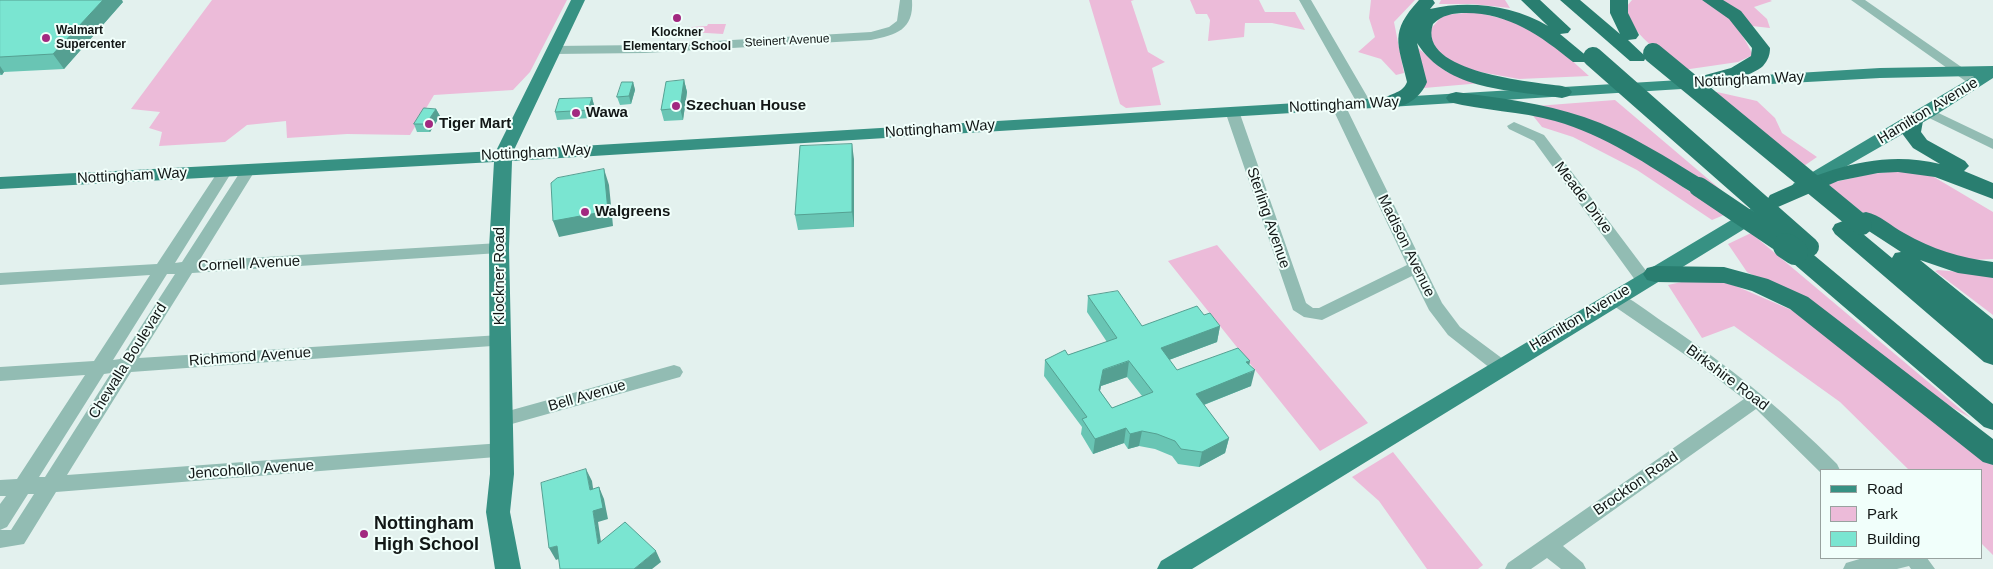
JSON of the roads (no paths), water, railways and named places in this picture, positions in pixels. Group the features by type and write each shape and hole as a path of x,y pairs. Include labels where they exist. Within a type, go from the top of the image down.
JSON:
{"highway":[{"path":"1391,102 1406,97 1415,88 1417,82 1406,29 1429,0"},
{"path":"1530,0 1587,57 1705,155 1802,250 1993,419"},
{"path":"1569,0 1773,152 1857,224 1993,356"},
{"path":"1588,0 1630,35"},
{"path":"1619,0 1619,13 1630,35 1645,55 1993,332"},
{"path":"1698,83 1749,68 1756,64 1762,54 1760,48 1735,15 1711,0"},
{"path":"1562,92 1495,81 1461,72 1448,66 1434,55 1424,38 1423,29 1431,16 1444,10 1458,8 1492,10 1535,24 1587,57"},
{"path":"1456,98 1541,111 1576,121 1616,138 1802,250 1993,408"},
{"path":"1920,117 1911,132 1920,144 1993,184"},
{"path":"1778,200 1836,174 1891,165 1932,169 1967,179 1993,192"},
{"path":"1857,224 1891,237 1922,253 1962,266 1993,270"},
{"path":"1650,277 1724,275 1760,285 1799,303 1993,454"}],"main road":[{"name":"Klockner Road","path":"508,569 498,512 502,451 499,248 503,154 578,0"},
{"name":"Nottingham Way","path":"0,183 656,147 1880,73 1953,67 1993,57"},
{"name":"Nottingham Way","path":"1953,67 1993,71"},
{"name":"Hamilton Avenue","path":"1170,569 1614,298 1920,117 1993,71"},
{"path":"1880,73 1938,77 1949,84 1954,96"}],"street":[{"name":"Steinert Avenue","path":"554,50 644,49 871,36 888,32 901,25 908,14 906,0"},
{"path":"1305,0 1364,103"},
{"path":"1857,0 1976,82"},
{"name":"Madison Avenue","path":"1338,105 1443,319 1468,342 1501,367"},
{"name":"Sterling Avenue","path":"1232,111 1299,306 1308,313 1322,314 1416,266"},
{"path":"1920,117 1993,144"},
{"name":"Meade Drive","path":"1514,126 1538,138 1650,277"},
{"name":"Chewalla Boulevard","path":"0,539 17,538 249,169"},
{"name":"Chewalla Boulevard","path":"0,521 226,170"},
{"path":"208,199 231,198"},
{"name":"Cornell Avenue","path":"0,279 499,248"},
{"name":"Birkshire Road","path":"1614,298 1717,367 1757,399 1790,429 1829,469"},
{"name":"Richmond Avenue","path":"0,374 500,341"},
{"name":"Bell Avenue","path":"501,420 674,372"},
{"name":"Brockton Road","path":"1516,569 1757,399"},
{"name":"Jencohollo Avenue","path":"0,488 502,451"},
{"path":"1548,546 1576,569"},
{"path":"1852,569 1902,559"},
{"path":"1915,559 1925,569"}],"place":[{"name":"Klockner Elementary School","path":"677,18"},
{"name":"Walmart Supercenter","path":"46,38"},
{"name":"Szechuan House","path":"676,106"},
{"name":"Wawa","path":"576,113"},
{"name":"Tiger Mart","path":"429,124"},
{"name":"Walgreens","path":"585,212"},
{"name":"Nottingham High School","path":"364,534"}]}
